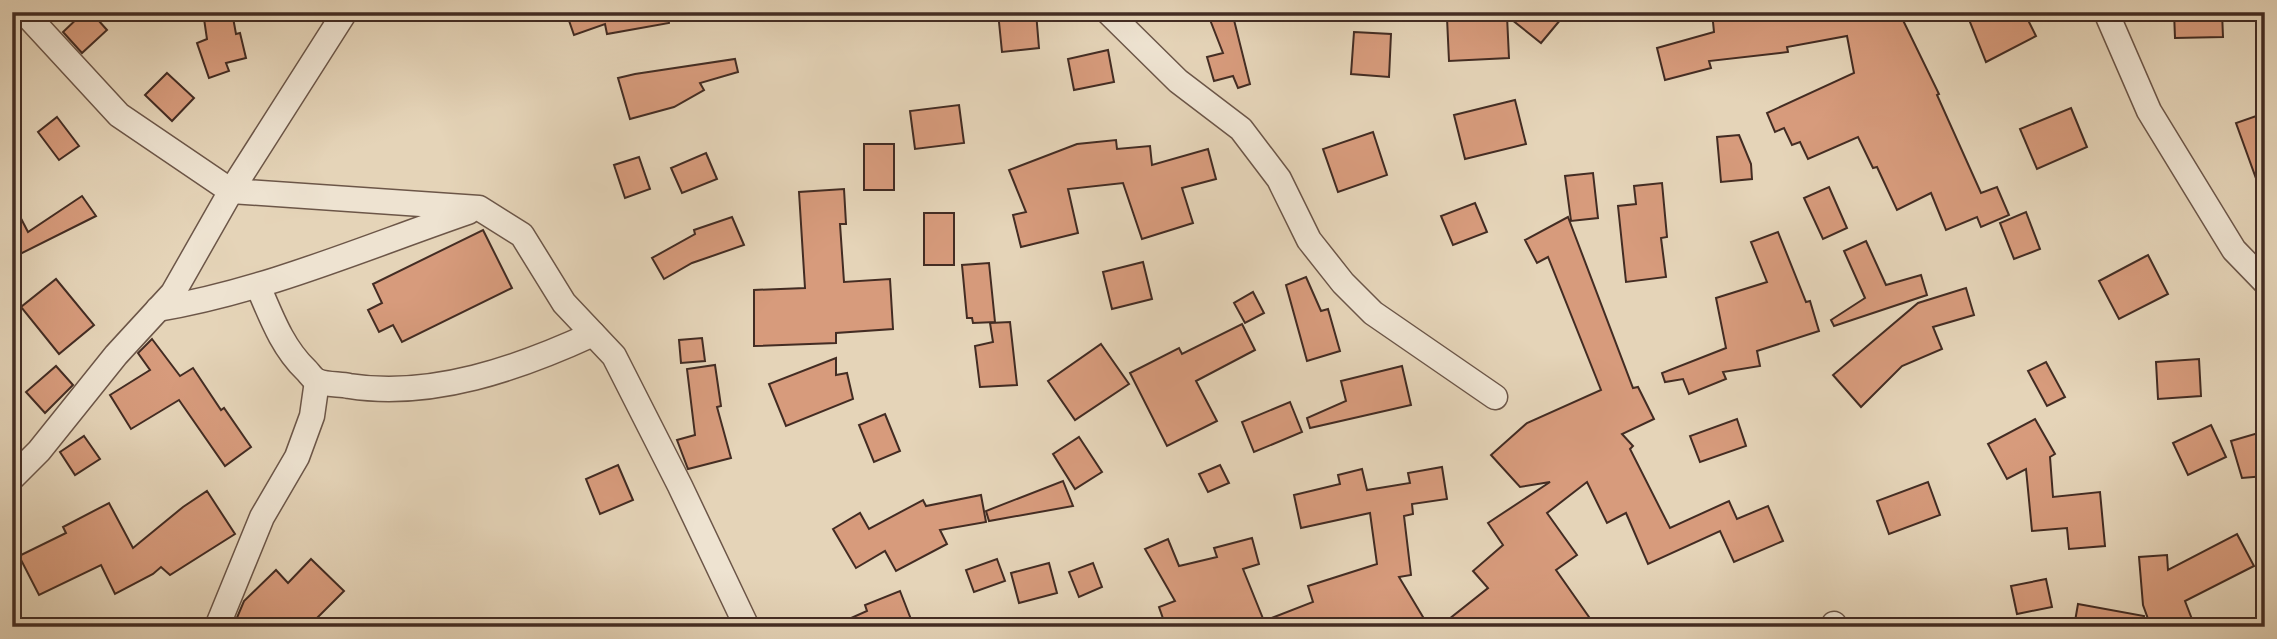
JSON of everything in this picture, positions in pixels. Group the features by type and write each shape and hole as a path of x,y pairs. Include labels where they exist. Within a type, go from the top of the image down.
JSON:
{"street":[{"path":"24,12 119,115 231,191 479,208 522,235 564,303 614,356 747,627"},
{"path":"12,478 39,451 116,355 173,293 231,191 345,12"},
{"path":"1108,12 1178,81 1241,129 1279,178 1309,240 1343,283 1373,313 1495,397"},
{"path":"2106,12 2149,111 2234,250 2265,282"},
{"path":"158,309 208,301 258,286 479,208"},
{"path":"258,286 277,330 293,358 317,381 371,389 417,388 477,377 541,358 593,334"},
{"path":"217,627 262,517 297,457 312,416 317,381"}],"building":[{"path":"84,12 91,12 107,30 82,53 63,32"},
{"path":"203,12 232,12 236,34 240,33 246,58 226,63 229,71 209,78 197,43 207,39"},
{"path":"566,12 668,12 669,23 607,34 605,24 574,35"},
{"path":"998,12 1036,12 1039,48 1002,52"},
{"path":"1207,12 1232,12 1250,84 1238,88 1233,76 1214,81 1207,57 1223,53"},
{"path":"1712,12 1899,12 1939,94 1937,95 1981,193 1997,187 2009,215 1981,227 1977,217 1946,230 1931,193 1897,210 1877,167 1873,168 1858,137 1808,159 1800,142 1792,145 1784,128 1775,132 1767,113 1854,73 1847,36 1787,47 1788,52 1709,61 1711,68 1665,80 1657,48 1714,32"},
{"path":"1980,12 2024,12 2036,36 1986,62 1968,17"},
{"path":"2174,12 2222,12 2223,37 2175,38"},
{"path":"1566,13 1541,43 1507,16 1509,58 1449,61 1447,18"},
{"path":"1354,32 1391,34 1389,77 1351,74"},
{"path":"1108,50 1114,82 1074,90 1068,59"},
{"path":"735,59 738,72 700,83 704,90 674,107 630,119 618,78"},
{"path":"167,73 194,98 172,121 145,95"},
{"path":"1515,100 1526,144 1465,159 1454,115"},
{"path":"959,105 964,143 915,149 910,111"},
{"path":"2071,108 2087,147 2037,169 2020,129"},
{"path":"2265,113 2265,194 2262,195 2236,123"},
{"path":"57,117 79,146 59,160 38,132"},
{"path":"1373,132 1387,175 1338,192 1323,149"},
{"path":"1739,135 1751,164 1752,179 1721,182 1717,137"},
{"path":"1116,140 1117,149 1150,146 1152,165 1208,149 1216,179 1182,188 1193,223 1142,239 1123,183 1068,189 1078,233 1021,247 1013,215 1026,212 1009,170 1077,144"},
{"path":"864,144 894,144 894,190 864,190"},
{"path":"706,153 717,179 682,193 671,168"},
{"path":"639,157 650,189 625,198 614,165"},
{"path":"1593,173 1598,218 1571,221 1565,176"},
{"path":"1662,183 1667,237 1661,238 1666,277 1626,282 1618,206 1636,204 1634,186"},
{"path":"1829,187 1847,228 1823,239 1804,198"},
{"path":"844,189 846,224 840,224 844,282 890,279 893,329 836,333 836,343 754,346 754,290 805,288 799,192"},
{"path":"82,196 96,216 12,258 12,201 28,232"},
{"path":"1475,203 1487,232 1453,245 1441,216"},
{"path":"2026,212 2040,249 2014,259 2000,223"},
{"path":"924,213 954,213 954,265 924,265"},
{"path":"732,217 744,245 692,263 664,279 652,258 695,234 694,230"},
{"path":"1568,217 1633,388 1638,387 1654,419 1622,434 1633,446 1630,449 1670,528 1729,501 1737,519 1768,506 1783,541 1734,562 1720,531 1648,564 1626,513 1607,523 1587,482 1547,513 1577,555 1556,570 1596,627 1439,627 1488,588 1473,571 1503,545 1488,523 1550,482 1520,487 1491,455 1527,423 1601,390 1548,257 1537,263 1525,240"},
{"path":"483,230 512,288 402,342 393,325 379,332 368,310 382,303 373,284"},
{"path":"1778,232 1806,302 1810,301 1819,331 1757,351 1760,366 1723,372 1726,379 1689,394 1683,379 1665,382 1662,373 1726,348 1716,298 1767,282 1751,242"},
{"path":"1866,241 1886,285 1921,275 1927,295 1834,326 1831,320 1865,298 1844,251"},
{"path":"2148,255 2168,294 2119,319 2099,281"},
{"path":"1143,262 1152,299 1112,309 1103,272"},
{"path":"989,263 995,322 973,323 972,318 967,318 962,265"},
{"path":"1306,277 1321,311 1328,309 1340,351 1307,361 1286,285"},
{"path":"56,279 94,325 59,354 21,307"},
{"path":"1966,288 1974,315 1933,327 1942,349 1902,366 1861,407 1833,375 1918,303"},
{"path":"1253,292 1264,313 1245,323 1234,303"},
{"path":"1010,322 1017,385 980,387 975,346 993,342 990,323"},
{"path":"1242,324 1255,350 1196,381 1217,421 1167,446 1130,373 1179,348 1182,354"},
{"path":"702,338 705,361 681,363 679,340"},
{"path":"152,339 180,376 193,368 221,410 224,408 251,447 225,466 179,400 131,429 110,395 150,370 138,353"},
{"path":"1101,344 1129,384 1075,420 1048,381"},
{"path":"836,358 836,375 847,373 853,399 786,426 769,384"},
{"path":"2199,359 2201,396 2158,399 2156,362"},
{"path":"2046,362 2065,397 2047,406 2028,371"},
{"path":"715,365 721,406 717,407 731,458 688,469 677,440 695,435 687,369"},
{"path":"56,366 73,385 45,413 26,392"},
{"path":"1402,366 1411,405 1310,428 1307,418 1346,401 1341,381"},
{"path":"1290,402 1302,432 1254,452 1242,422"},
{"path":"885,414 900,451 874,462 859,425"},
{"path":"1737,419 1746,446 1700,462 1690,436"},
{"path":"2035,419 2055,454 2050,457 2053,497 2100,492 2105,546 2069,549 2067,528 2032,531 2026,469 2007,479 1988,444"},
{"path":"2211,425 2226,457 2188,475 2173,443"},
{"path":"2265,431 2265,476 2242,478 2231,441"},
{"path":"84,436 100,459 75,475 60,452"},
{"path":"1079,437 1102,472 1075,489 1053,454"},
{"path":"618,465 633,500 600,514 586,479"},
{"path":"1220,465 1229,483 1208,492 1199,474"},
{"path":"1442,467 1447,499 1412,504 1413,514 1404,516 1411,575 1399,577 1429,627 1166,627 1159,607 1175,601 1145,549 1168,539 1179,566 1217,557 1214,548 1252,538 1259,564 1243,569 1264,621 1313,602 1308,586 1377,564 1370,513 1301,528 1294,495 1340,484 1338,475 1362,469 1367,490 1410,483 1408,473"},
{"path":"1063,481 1073,506 989,521 986,511"},
{"path":"1928,482 1940,515 1889,534 1877,501"},
{"path":"207,491 235,534 170,575 161,567 115,594 101,565 39,595 19,556 66,533 63,527 109,503 133,548"},
{"path":"981,495 986,522 940,530 947,544 896,571 885,551 856,568 833,529 860,513 869,529 923,500 926,506"},
{"path":"2237,534 2254,566 2185,601 2195,627 2151,627 2143,605 2139,557 2167,555 2168,570"},
{"path":"311,559 344,591 308,627 233,627 244,601 276,570 288,583"},
{"path":"997,559 1005,581 974,592 966,570"},
{"path":"1049,563 1057,593 1019,603 1011,573"},
{"path":"1093,563 1102,587 1079,597 1069,572"},
{"path":"2046,579 2052,607 2017,614 2011,586"},
{"path":"900,591 914,627 831,627 867,611 865,605"},
{"path":"2078,604 2144,616 2143,627 2074,627"}]}
